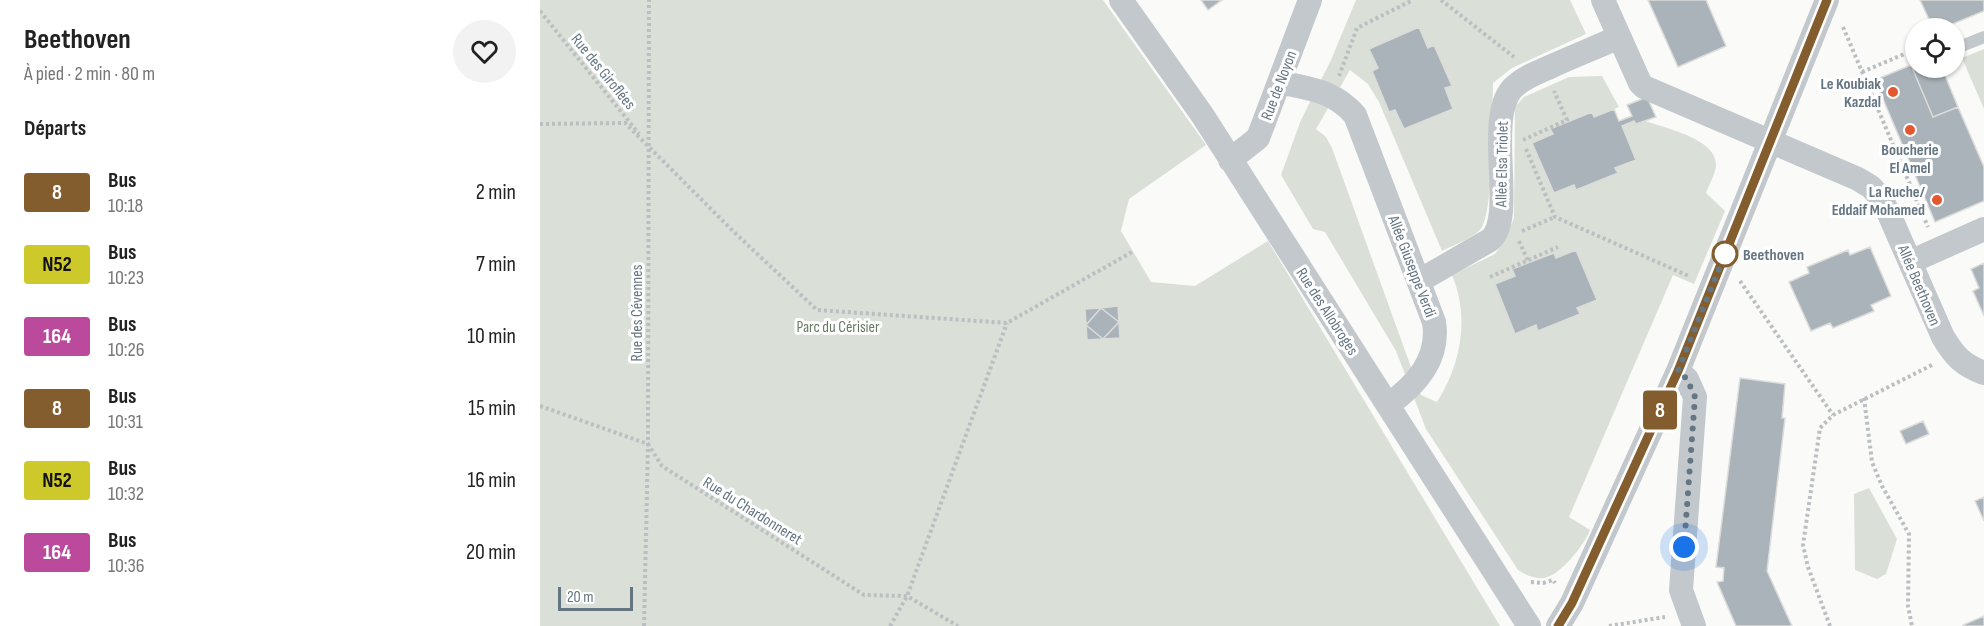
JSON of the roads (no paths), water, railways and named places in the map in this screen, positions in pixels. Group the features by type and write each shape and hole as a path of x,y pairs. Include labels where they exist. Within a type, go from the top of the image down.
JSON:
{"street":[{"name":"Rue des Allobroges","path":"1121,0 1230,160 1529,626"},
{"name":"Allée Beethoven","path":"1603,0 1640,83 1644,87 1770,140 1871,187 1881,198 1889,214 1943,338 1953,354 1970,368 1984,373"},
{"path":"1558,626 1572,603 1678,371 1827,0"},
{"name":"Rue de Noyon","path":"1230,160 1258,138 1308,7"},
{"name":"Allée Elsa Triolet","path":"1419,281 1490,240 1497,231 1500,212 1501,118 1505,102 1514,87 1538,73 1619,37"},
{"name":"Allée Giuseppe Verdi","path":"1279,82 1332,95 1344,102 1355,115 1434,322 1436,336 1430,361 1410,389 1388,405"},
{"path":"1910,262 1984,229"},
{"path":"1678,371 1687,379 1695,397 1681,590 1691,619"}],"lane":[{"path":"1965,45 1984,37"}],"place":[{"name":"Le Koubiak Kazdal","path":"1893,92"},
{"name":"Boucherie El Amel","path":"1910,130"},
{"name":"La Ruche/ Eddaif Mohamed","path":"1937,200"},
{"name":"Beethoven","path":"1725,254"}],"park label":[{"name":"Parc du Cérisier","path":"838,326"}]}
